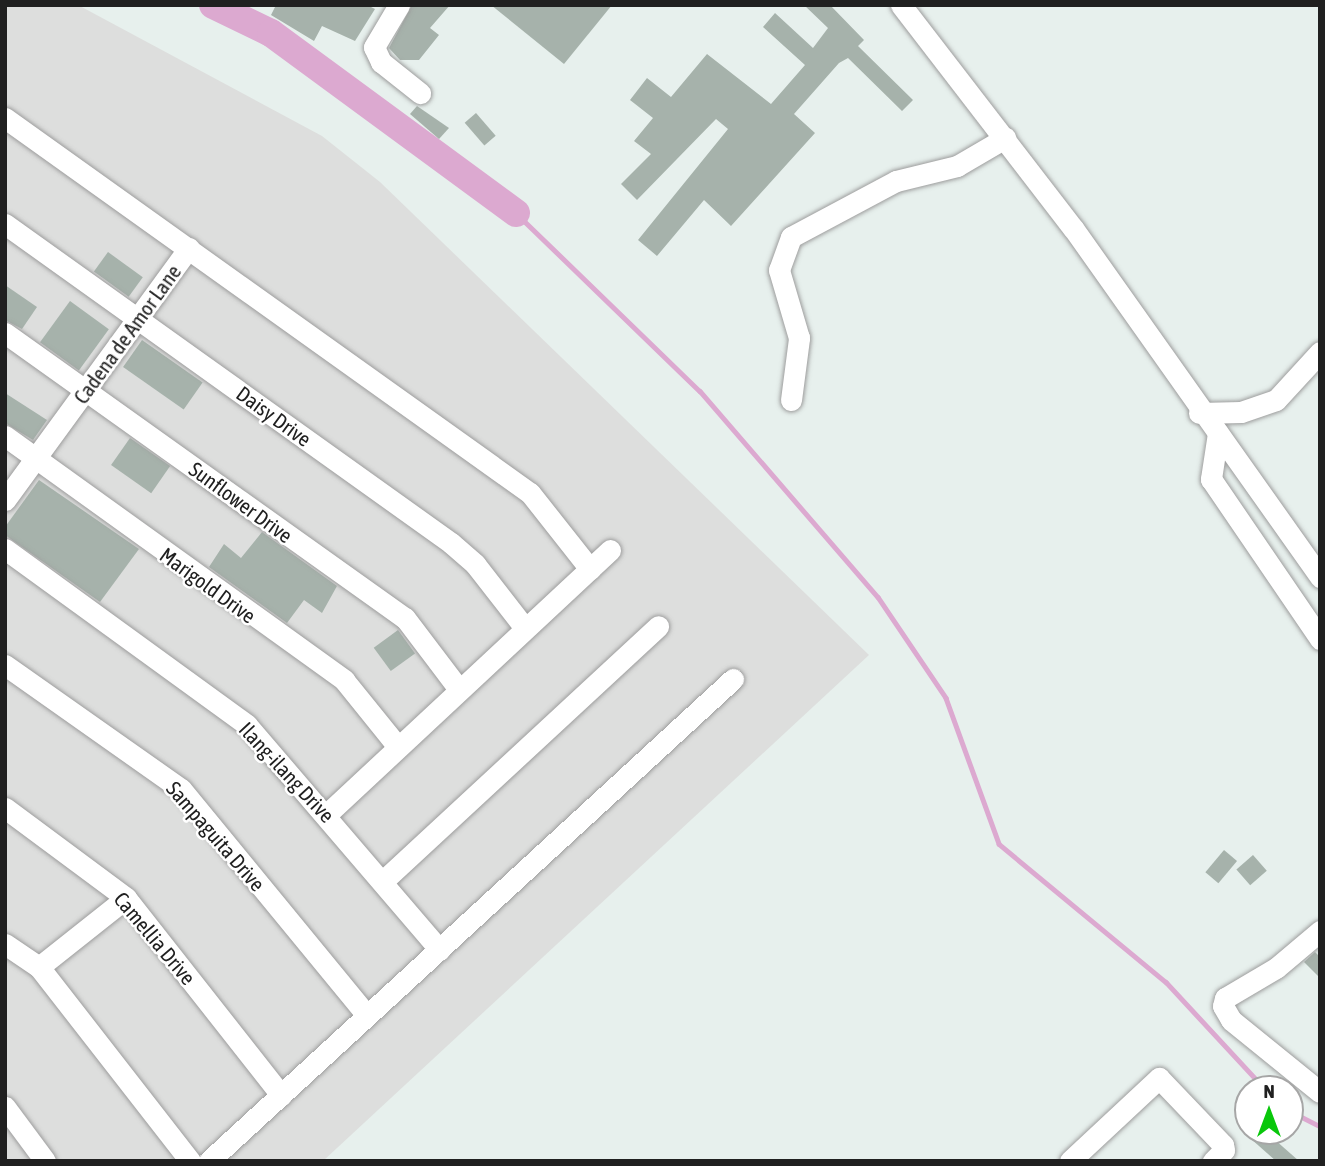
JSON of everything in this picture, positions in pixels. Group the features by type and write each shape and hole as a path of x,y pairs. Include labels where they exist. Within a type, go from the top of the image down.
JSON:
{"street":[{"path":"901,5 1005,138 1320,578"},
{"path":"394,7 376,39 376,56 420,93"},
{"name":"Cadena de Amor Lane","path":"5,118 189,248 141,320 5,500"},
{"path":"791,400 799,338 779,270 791,237 896,181 957,166 1005,138"},
{"name":"Daisy Drive","path":"5,224 451,543 475,564 524,627"},
{"path":"189,248 530,493 590,569"},
{"name":"Sunflower Drive","path":"5,333 405,618 458,688"},
{"path":"1199,412 1241,412 1276,400 1320,352"},
{"path":"1218,433 1211,479 1320,639"},
{"name":"Marigold Drive","path":"5,436 344,680 398,747"},
{"name":"Ilang-ilang Drive","path":"5,549 247,726 327,814 440,950"},
{"path":"327,814 458,688 610,550"},
{"path":"383,881 658,626"},
{"name":"Sampaguita Drive","path":"5,665 181,789 366,1014"},
{"path":"209,1161 733,679"},
{"name":"Camellia Drive","path":"5,807 126,898 281,1095"},
{"path":"38,967 126,898"},
{"path":"1320,931 1276,968 1225,998 1223,1006 1231,1020 1320,1092"},
{"path":"5,944 38,967 190,1161"},
{"path":"1070,1161 1159,1078 1223,1145 1224,1150 1213,1161"},
{"path":"5,1107 45,1161"}],"shaded area":[{"path":"5,5 78,5 322,136 380,182 869,655 323,1161 5,1161"}],"building":[{"path":"276,5 367,5 375,9 355,41 322,26 314,41 271,15"},
{"path":"412,5 450,5 430,28 439,35 419,60 400,60 389,48"},
{"path":"491,5 612,5 564,64"},
{"path":"804,5 830,5 864,40 858,46 913,100 902,111 848,58 839,63 794,114 815,133 731,226 704,200 657,256 638,240 728,129 716,119 637,200 621,184 651,154 634,141 653,118 630,100 647,78 671,97 707,54 771,104 805,65 763,27 775,13 813,48 828,28"},
{"path":"417,106 449,128 439,139 410,114"},
{"path":"476,113 496,136 484,145 465,123"},
{"path":"108,252 143,277 129,297 94,271"},
{"path":"5,285 37,307 22,329 5,320"},
{"path":"70,301 109,329 79,370 40,342"},
{"path":"142,340 203,382 184,409 123,367"},
{"path":"5,393 47,420 33,440 5,423"},
{"path":"130,438 170,466 151,493 111,465"},
{"path":"39,480 139,549 100,602 5,535 5,527"},
{"path":"262,532 337,586 322,613 304,600 287,623 209,567 224,544 241,558"},
{"path":"398,630 415,653 391,671 374,648"},
{"path":"1224,850 1237,861 1218,883 1205,872"},
{"path":"1253,855 1267,871 1250,885 1236,869"},
{"path":"1315,952 1320,957 1320,978 1304,962"},
{"path":"1258,1145 1281,1145 1299,1161 1276,1161"}],"waterway":[{"path":"213,5 271,33 516,213"},
{"path":"516,213 700,391 878,597 946,698 999,844 1166,982 1252,1075"},
{"path":"1304,1118 1320,1126"}]}
